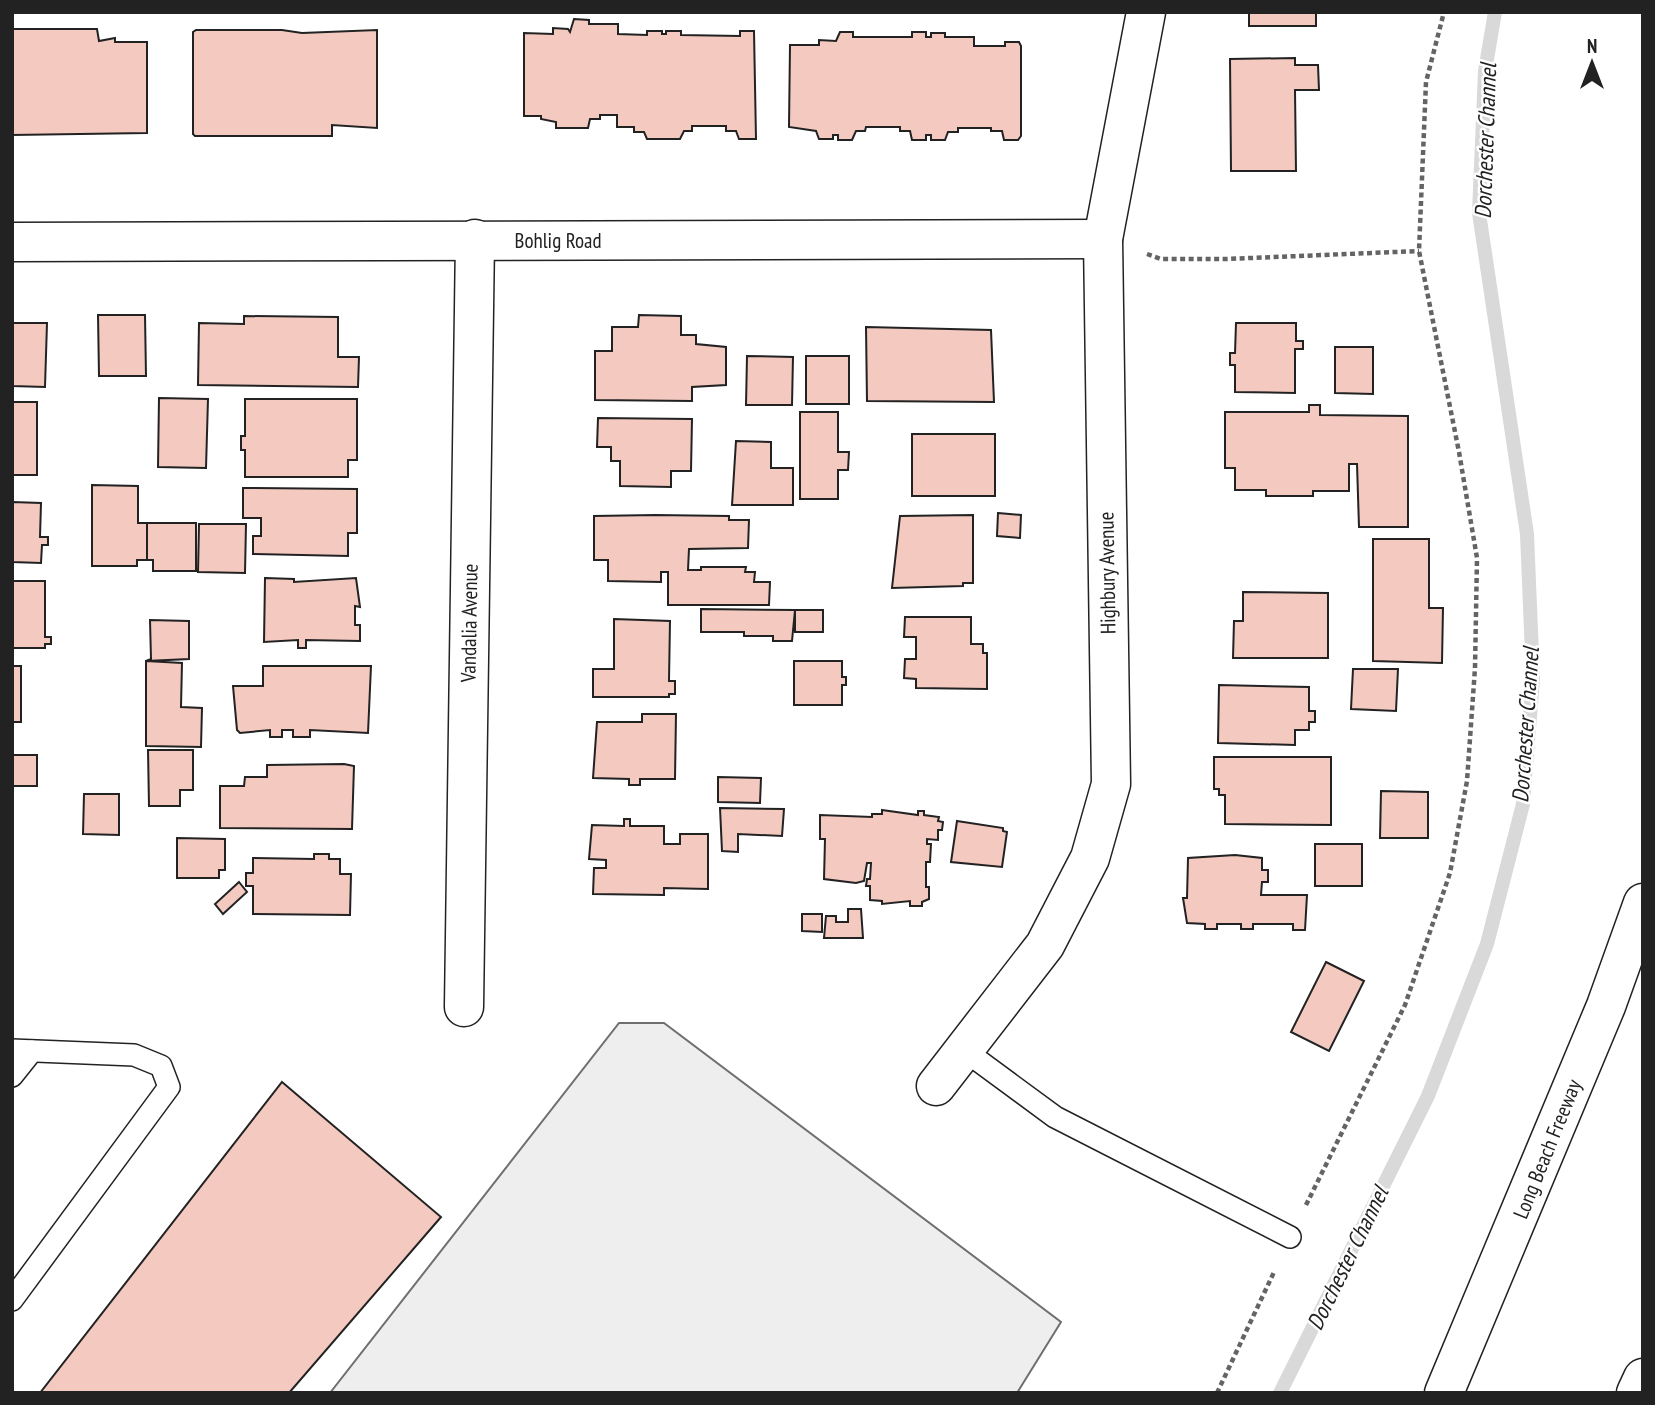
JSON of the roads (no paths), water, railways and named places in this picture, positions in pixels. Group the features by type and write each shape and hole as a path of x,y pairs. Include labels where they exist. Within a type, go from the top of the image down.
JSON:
{"main road":[{"name":"Highbury Avenue","path":"936,1086 1045,945 1090,858 1111,784 1103,239 1146,12"},
{"name":"Vandalia Avenue","path":"464,1007 475,239"},
{"name":"Bohlig Road","path":"12,242 1103,239"},
{"name":"Long Beach Freeway","path":"1444,1393 1601,1018 1643,903"},
{"path":"1636,1393 1643,1377"}],"lane":[{"path":"12,1076 22,1050 134,1055 161,1066 169,1087 12,1300"},
{"path":"964,1050 1055,1117 1290,1237"}],"waterway":[{"name":"Dorchester Channel","path":"1280,1393 1428,1096 1487,944 1523,804 1533,679 1527,534 1479,213 1485,71 1495,12"}]}
